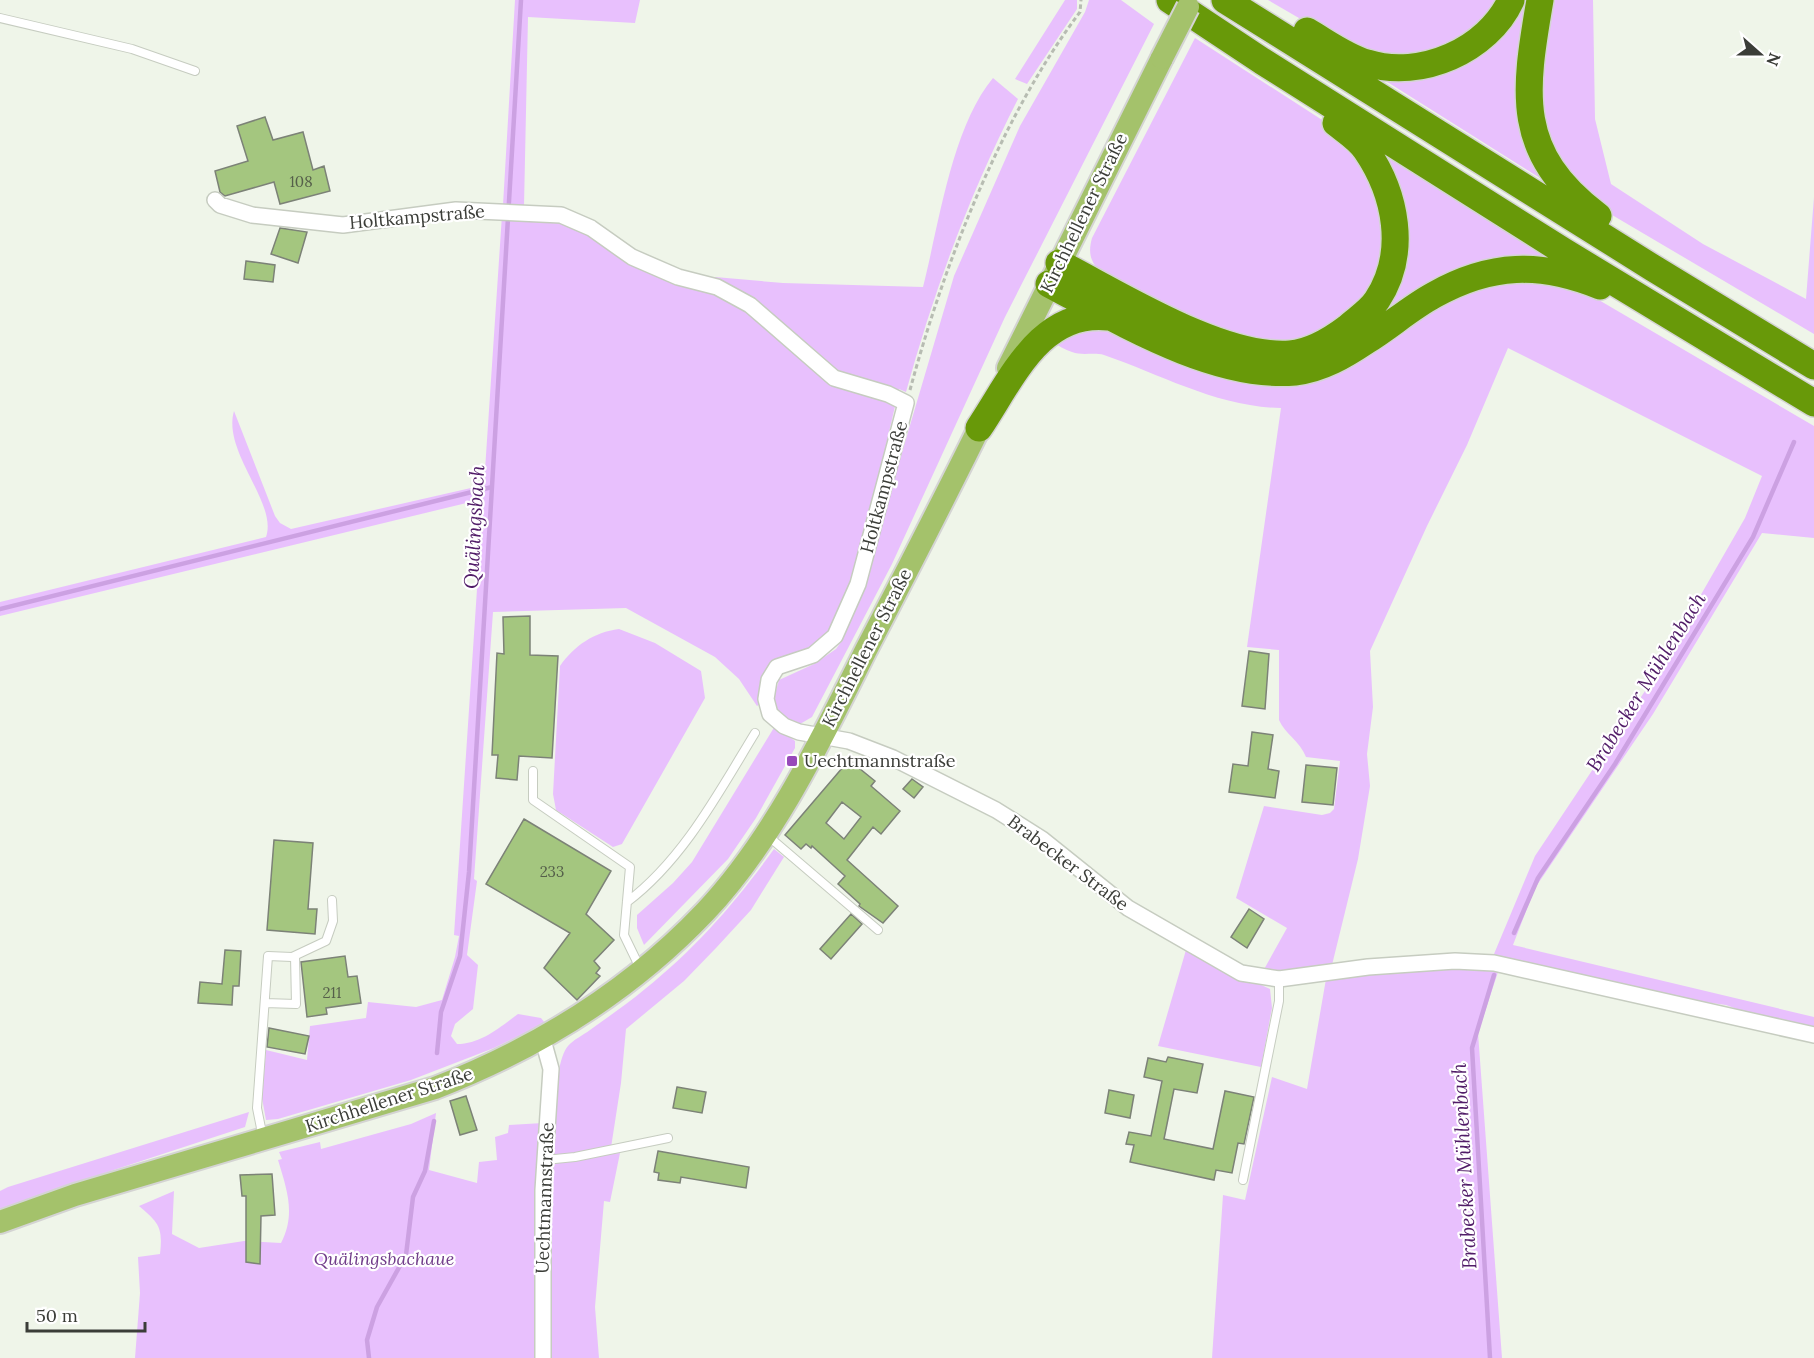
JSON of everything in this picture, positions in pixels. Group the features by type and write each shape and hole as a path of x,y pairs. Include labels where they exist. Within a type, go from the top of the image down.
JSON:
{"highway":[{"path":"1170,0 1262,61 1719,347 1814,403"},
{"path":"1225,0 1814,366"},
{"path":"1254,0 1367,63 1400,67 1424,64 1468,49 1484,37 1511,0"},
{"path":"1540,0 1529,66 1529,105 1536,138 1549,167 1570,195 1644,247 1653,268"},
{"path":"1054,274 1221,343 1257,353 1292,354 1329,341 1369,309 1388,280 1395,242 1395,218 1389,191 1365,149 1329,118 1286,90 1262,61"},
{"path":"1054,274 1114,318 1215,361 1259,371 1299,372 1337,360 1433,295 1461,282 1508,269 1554,270 1599,286 1684,340 1719,347"},
{"path":"979,428 1027,356 1052,329 1072,319 1096,315 1114,318"}],"main road":[{"name":"Kirchhellener Straße","path":"0,1222 75,1195 435,1088 482,1070 543,1040 623,987 706,911 765,834 822,736 979,428 1191,0"}],"street":[{"name":"Holtkampstraße","path":"215,200 220,205 252,215 343,225 456,210 495,210 561,215 591,228 632,257 678,277 717,287 750,305 834,378 888,394 906,404 858,584 835,636 813,655 777,667 769,680 766,699 770,714 784,726 799,732 822,736"},
{"name":"Brabecker Straße","path":"822,736 849,741 893,758 996,810 1042,839 1137,913 1241,973 1279,979 1411,964 1455,961 1494,963 1814,1035"},
{"name":"Uechtmannstraße","path":"543,1040 551,1069 545,1160 543,1358"}],"lane":[{"path":"0,18 132,49 195,71"},
{"path":"627,902 648,886 702,819 755,733"},
{"path":"533,771 533,800 630,867 624,935 642,972"},
{"path":"765,834 878,930"},
{"path":"263,1139 257,1108 268,956 295,956 326,941 333,921 332,900"},
{"path":"265,1003 296,1004 295,956"},
{"path":"1243,1180 1279,1000 1279,979"},
{"path":"545,1160 575,1157 668,1138"}],"path":[{"path":"906,404 952,260 1000,145 1030,86 1080,12 1081,0"}],"green space":[{"path":"515,0 640,0 635,23 528,17 524,206 503,205"},
{"path":"1065,0 1077,0 1077,9 1027,84 1015,79"},
{"path":"1089,0 1121,0 1154,24 1005,317 892,564 812,717 800,724 790,721 780,713 773,701 779,680 814,664 836,649 843,639 860,595 954,276 1020,126 1085,12"},
{"path":"1268,0 1501,0 1456,46 1396,60 1342,43"},
{"path":"1523,0 1531,0 1544,177 1540,178 1381,78 1409,77"},
{"path":"1549,0 1593,0 1595,119 1611,184 1703,244 1806,299 1814,197 1814,334 1607,212 1557,163 1538,103"},
{"path":"1195,38 1333,127 1368,163 1390,234 1371,294 1308,343 1229,340 1106,277 1092,260 1090,250 1092,238"},
{"path":"993,78 1018,99 984,170 954,242 906,392 899,389 856,575 827,638 816,645 779,658 764,673 760,683 760,704 757,706 739,679 715,657 626,608 493,612 474,879 477,881 467,955 478,965 473,1009 455,1024 451,1036 457,1044 474,1041 490,1034 518,1014 541,1018 545,1023 494,1048 411,1080 278,1119 266,1120 262,1098 266,1050 307,1060 310,1026 366,1018 368,1002 416,1007 442,1000 459,936 454,935 483,499 0,616 0,602 266,537 268,524 264,509 236,443 232,427 234,411 275,516 280,523 291,529 484,485 502,215 563,222 727,299 769,326 772,314 760,304 716,281 715,277 783,283 923,287 941,206 957,149 979,98"},
{"path":"1388,158 1546,257 1545,261 1364,329 1382,309 1384,162"},
{"path":"1510,280 1560,284 1592,296 1814,426 1814,538 1762,533 1653,714 1535,888 1513,945 1814,1017 1814,1029 1756,1016 1726,1005 1669,997 1496,957 1494,954 1535,856 1649,685 1745,518 1762,476 1508,348 1467,445 1370,651 1373,707 1367,754 1370,786 1358,859 1332,965 1276,974 1262,973 1287,928 1236,898 1264,806 1322,815 1330,813 1334,809 1340,761 1306,757 1279,720 1279,650 1247,647 1281,408 1235,402 1213,396 1104,355 1076,353 1052,342 1073,329 1093,328 1126,337 1190,367 1217,376 1240,382 1263,384 1298,383 1460,294"},
{"path":"619,629 655,643 701,671 705,698 622,844 613,847 556,810 553,794 560,666 585,641 601,633"},
{"path":"775,726 795,741 795,748 756,818 728,859 644,945 637,928 637,915 673,883 692,862"},
{"path":"774,849 784,857 751,910 684,981 626,1029 621,1083 610,1154 620,1153 610,1202 604,1201 595,1307 599,1358 549,1358 548,1245 551,1144 554,1099 560,1065 568,1046 638,995 682,957 730,906"},
{"path":"1186,950 1270,989 1272,1008 1261,1067 1158,1046"},
{"path":"1426,967 1499,969 1478,1033 1502,1358 1212,1358 1223,1195 1245,1200 1272,1077 1307,1089 1326,979"},
{"path":"249,1112 245,1127 65,1186 0,1211 0,1191 8,1187"},
{"name":"Quälingsbachaue","path":"436,1113 429,1170 477,1183 479,1162 497,1160 495,1137 508,1133 509,1125 543,1123 537,1358 135,1358 140,1293 138,1257 160,1254 161,1245 158,1226 139,1206 174,1191 172,1234 199,1248 244,1241 281,1243 286,1232 289,1212 287,1192 278,1160 282,1159 279,1152 320,1142 321,1149 411,1124"}],"building":[{"path":"265,117 273,140 303,132 313,170 324,166 330,191 280,204 274,182 225,196 220,192 215,171 248,161 237,126"},
{"path":"280,228 307,232 298,263 271,254"},
{"path":"246,261 275,265 273,282 244,279"},
{"path":"530,616 530,655 558,656 552,758 519,756 517,780 496,778 498,755 492,755 497,653 504,654 503,617"},
{"path":"1249,651 1269,654 1265,709 1242,706"},
{"path":"1252,732 1273,735 1268,769 1279,771 1275,798 1229,792 1233,764 1248,766"},
{"path":"849,760 875,781 871,786 900,811 881,834 873,827 847,860 898,906 883,923 859,906 860,904 838,884 845,876 812,846 811,848 806,844 801,849 785,835","holes":["842,802 861,817 844,839 826,823"]},
{"path":"1306,765 1337,768 1333,805 1302,802"},
{"path":"912,779 923,787 914,798 903,789"},
{"path":"524,819 611,871 586,914 614,940 594,961 600,968 596,973 600,976 577,1000 544,968 570,933 486,884"},
{"path":"274,840 313,843 308,909 317,909 315,934 267,930"},
{"path":"1249,909 1264,919 1247,948 1231,937"},
{"path":"851,914 862,924 831,959 820,949"},
{"path":"225,950 241,951 239,986 233,986 232,1005 198,1003 200,982 222,984"},
{"path":"345,956 348,977 357,976 361,1003 326,1008 327,1014 307,1017 301,962"},
{"path":"269,1028 309,1036 305,1054 267,1047"},
{"path":"1168,1057 1203,1064 1197,1093 1174,1089 1164,1139 1213,1149 1225,1091 1254,1097 1244,1144 1238,1143 1232,1173 1216,1170 1214,1180 1130,1162 1134,1145 1126,1144 1129,1132 1151,1136 1162,1081 1144,1077 1148,1058 1166,1062"},
{"path":"677,1087 706,1092 702,1113 673,1108"},
{"path":"1109,1090 1134,1095 1130,1118 1105,1113"},
{"path":"466,1096 477,1130 460,1135 450,1101"},
{"path":"658,1151 749,1167 746,1188 681,1177 680,1183 658,1180 659,1173 654,1172"},
{"path":"272,1174 275,1215 261,1216 260,1264 246,1262 246,1196 242,1196 240,1175"}],"waterway":[{"name":"Quälingsbach","path":"437,1053 441,1012 460,956 469,872 521,0"},
{"name":"Brabecker Mühlenbach","path":"1514,933 1538,878 1615,764 1753,537 1794,442"},
{"path":"0,609 492,487"},
{"name":"Brabecker Mühlenbach","path":"1490,1358 1472,1048 1494,975"},
{"name":"Quälingsbach","path":"369,1358 367,1340 377,1307 406,1255 413,1197 425,1171 434,1121"}],"place":[{"name":"Uechtmannstraße","path":"792,761"}]}
